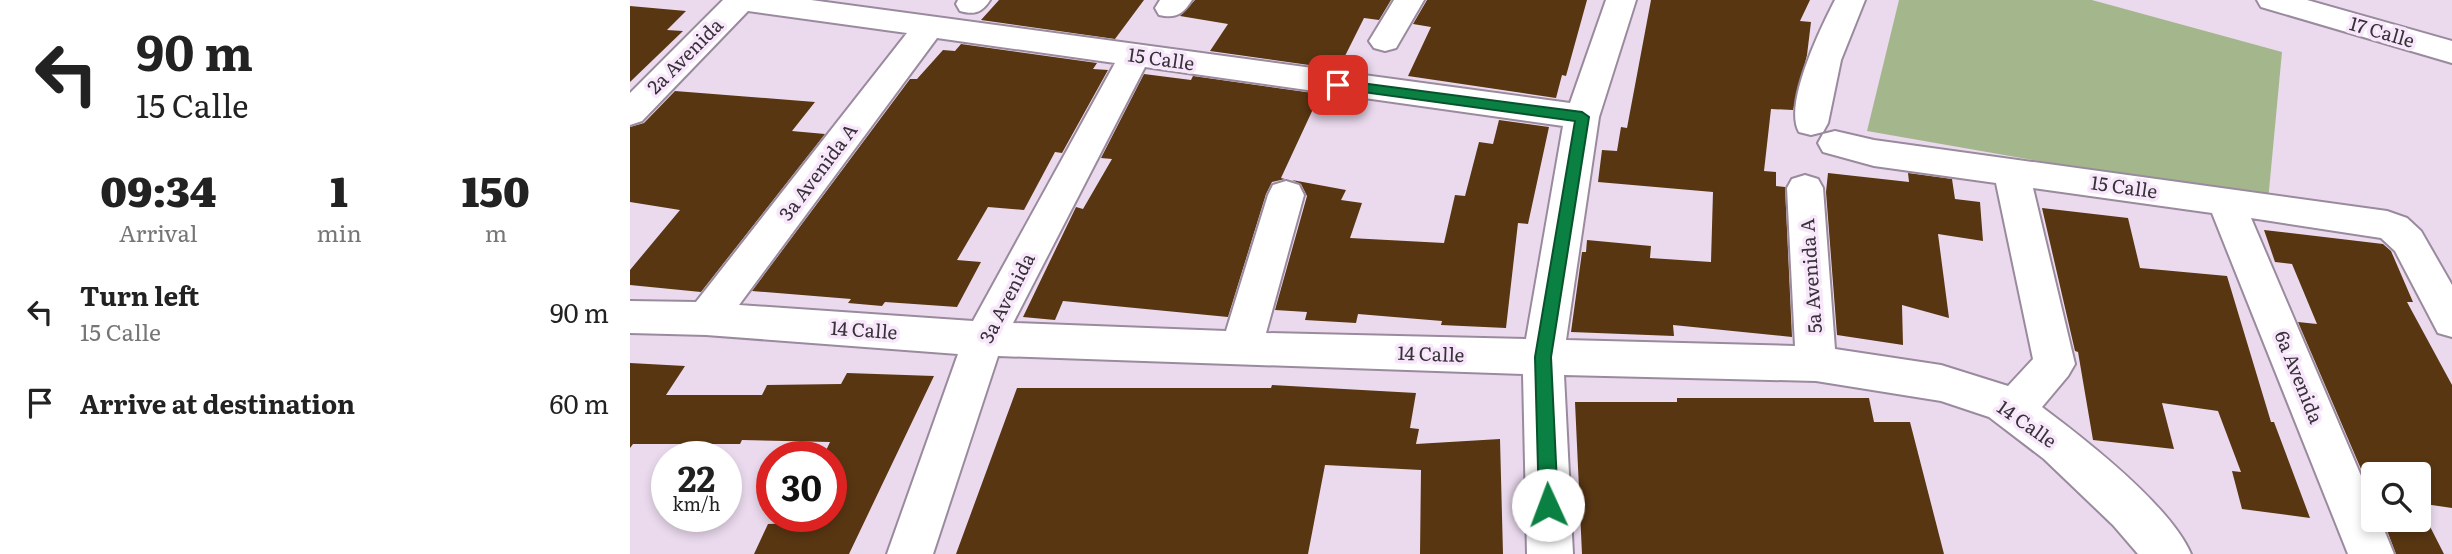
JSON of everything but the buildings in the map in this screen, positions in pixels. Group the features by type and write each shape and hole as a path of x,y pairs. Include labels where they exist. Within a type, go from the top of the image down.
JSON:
{"street":[{"name":"15 Calle","path":"740,0 1582,117"},
{"name":"2a Avenida","path":"630,113 740,0"},
{"path":"1385,41 1409,0"},
{"path":"1550,554 1543,357 1582,117 1621,0"},
{"name":"15 Calle","path":"1850,0 1839,22 1815,90 1823,133 1874,153 2374,221 2393,228 2408,241 2452,321"},
{"name":"17 Calle","path":"2272,0 2321,7 2452,52"},
{"name":"3a Avenida A","path":"706,319 929,26"},
{"name":"3a Avenida","path":"910,554 984,339 1135,56"},
{"path":"2011,172 2054,363 2013,411"},
{"name":"5a Avenida A","path":"1805,188 1816,363"},
{"path":"1241,349 1286,195"},
{"name":"6a Avenida","path":"2226,201 2371,554"},
{"name":"14 Calle","path":"630,317 706,319 984,339 1241,349 1816,363 1941,383 2003,403 2079,464 2129,510 2168,554"}],"green space":[{"path":"1899,0 2092,0 2282,52 2268,201 1867,131"}],"route":[{"path":"1338,85 1582,117 1543,357 1548,505"}]}
